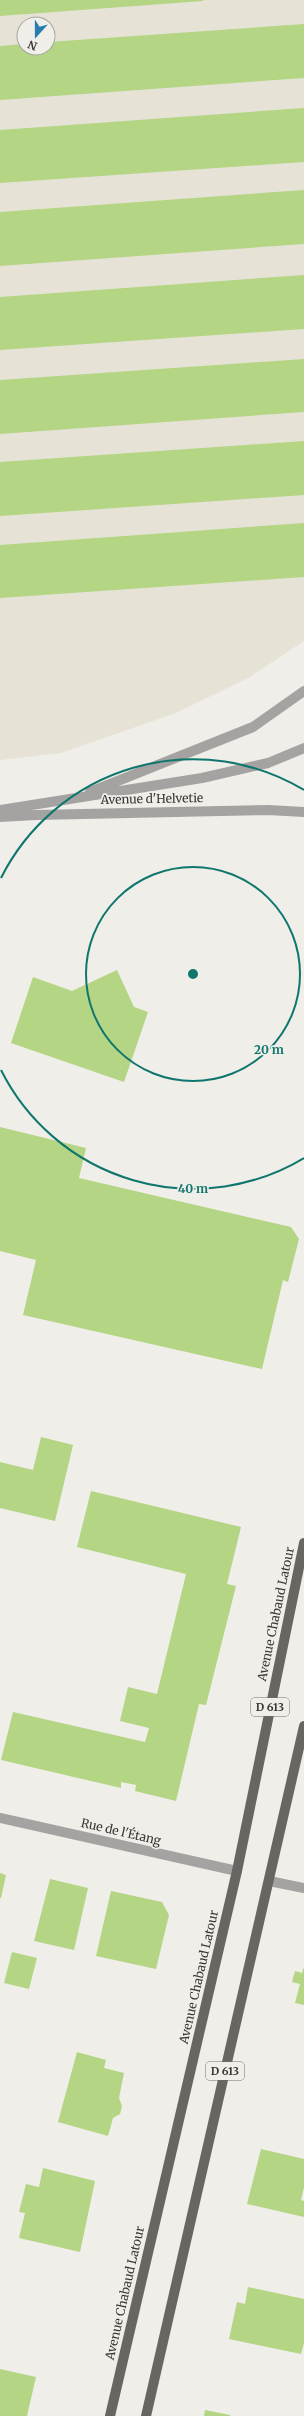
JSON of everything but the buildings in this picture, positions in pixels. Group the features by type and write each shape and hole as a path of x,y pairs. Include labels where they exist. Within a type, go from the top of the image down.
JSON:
{"main road":[{"name":"Avenue Chabaud Latour","path":"110,2416 236,1871 304,1543"},
{"name":"D 613","path":"146,2416 273,1882 304,1726"}],"street":[{"name":"Avenue d'Helvetie","path":"74,798 253,726 304,691"},
{"name":"Avenue d'Helvetie","path":"0,810 202,778 268,763 304,748"},
{"name":"Avenue d'Helvetie","path":"0,817 260,810 304,812"},
{"name":"Rue de l'Étang","path":"0,1818 236,1871"},
{"path":"273,1882 304,1888"}],"shaded area":[{"path":"0,0 304,0 304,641 250,677 176,713 61,753 0,760"}]}
